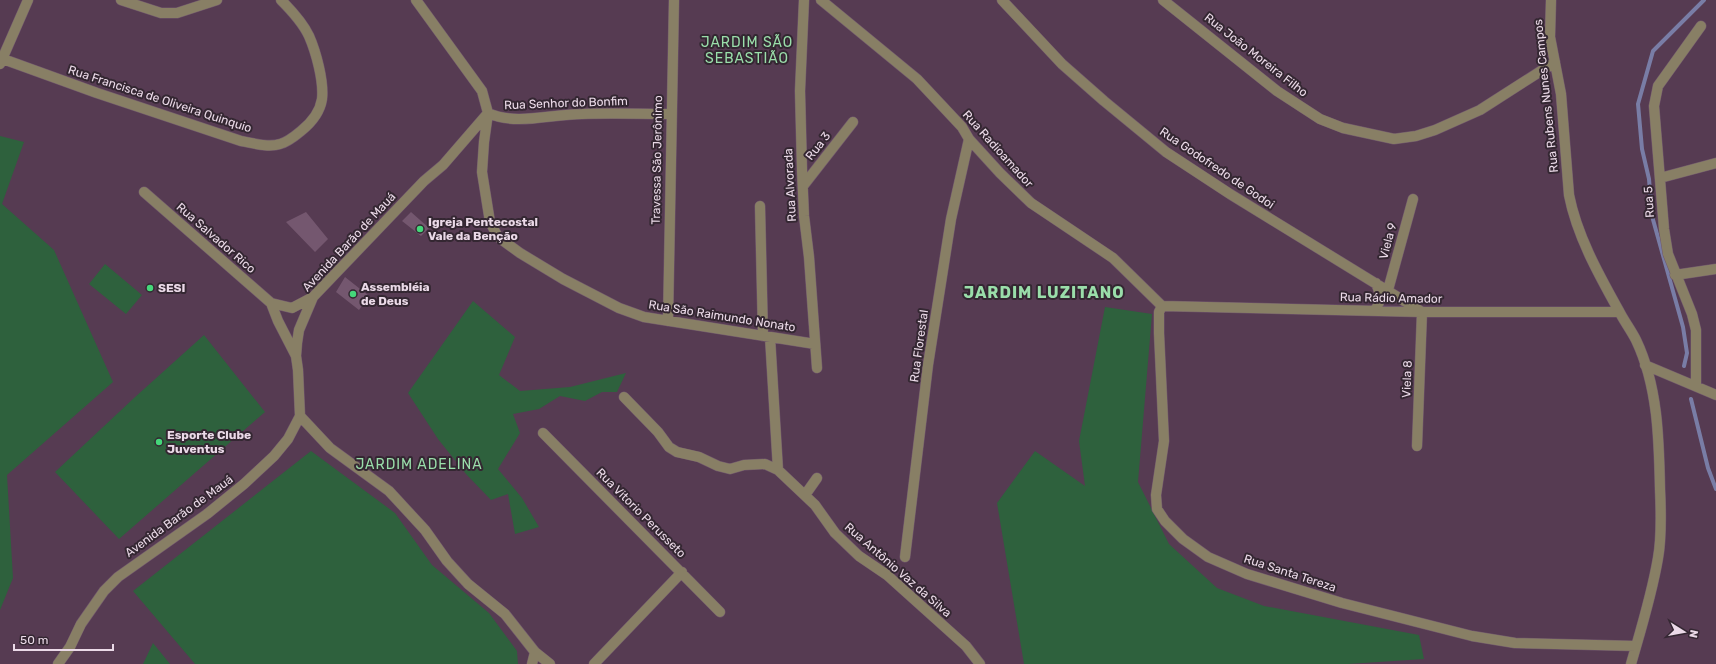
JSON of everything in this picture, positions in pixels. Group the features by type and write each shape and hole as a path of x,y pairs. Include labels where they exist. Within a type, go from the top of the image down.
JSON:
{"street":[{"path":"2,62 28,0"},
{"path":"121,0 161,13 177,13 217,0"},
{"name":"Rua Francisca de Oliveira Quinquio","path":"2,62 241,141 261,145 280,144 295,136 310,124 317,113 322,100 322,86 318,65 308,36 290,8 281,0"},
{"path":"416,0 482,92 488,113"},
{"name":"Travessa São Jerônimo","path":"668,320 674,0"},
{"name":"Rua Alvorada","path":"804,0 800,91 802,186 817,368"},
{"name":"Rua Radioamador","path":"822,0 917,79 962,127 969,140 1031,203 1112,258 1162,306"},
{"name":"Rua Godofredo de Godoi","path":"1002,0 1062,64 1166,152 1230,194 1422,312"},
{"name":"Rua João Moreira Filho","path":"1163,0 1277,91 1320,119 1343,128 1394,139 1416,136 1435,130 1480,110 1555,62"},
{"name":"Rua Rubens Nunes Campos","path":"1551,0 1550,37 1561,94 1569,195 1572,210 1578,229 1597,269 1619,312 1636,340 1646,365 1659,440 1661,509 1659,556 1650,600 1631,664"},
{"name":"Rua 5","path":"1696,386 1696,330 1692,314 1675,275 1668,254 1664,229 1654,106 1658,86 1702,26"},
{"name":"Rua Senhor do Bonfim","path":"488,113 498,118 514,120 580,114 671,114"},
{"name":"Rua São Raimundo Nonato","path":"488,113 482,172 490,222 498,237 520,254 563,279 619,308 644,317 668,320 735,333 766,336 815,344"},
{"name":"Avenida Barão de Mauá","path":"58,664 104,591 118,577 206,514 244,484 274,456 288,439 300,416 296,356 299,330 313,297 424,181 443,165 488,113"},
{"name":"Rua 3","path":"802,186 853,122"},
{"name":"Rua Florestal","path":"905,557 928,365 951,218 969,140"},
{"path":"1660,178 1716,163"},
{"name":"Rua Salvador Rico","path":"144,192 272,303 292,308 313,297"},
{"name":"Viela 9","path":"1388,290 1413,199"},
{"path":"760,206 766,336 778,470"},
{"path":"1675,275 1716,269"},
{"path":"1375,311 1380,302 1381,295 1376,283"},
{"path":"272,303 278,322 296,356"},
{"name":"Rua Rádio Amador","path":"1162,306 1422,312 1619,312"},
{"name":"Rua Santa Tereza","path":"1162,306 1159,312 1164,441 1156,495 1158,509 1165,521 1183,538 1208,557 1247,574 1342,603 1472,636 1515,643 1636,646"},
{"name":"Viela 8","path":"1417,446 1422,312"},
{"path":"1646,365 1716,395"},
{"name":"Rua Antônio Vaz da Silva","path":"624,397 658,432 669,447 677,452 699,457 718,466 730,469 744,465 765,464 778,470 815,505 835,533 859,556 887,575 966,646 980,664"},
{"path":"300,416 330,448 389,491 425,530 447,561 468,584 505,614 535,652 550,664"},
{"name":"Rua Vitorio Perusseto","path":"543,433 720,612"},
{"path":"805,495 817,478"},
{"path":"594,664 682,572"},
{"path":"532,664 535,652"}],"green space":[{"path":"0,136 24,142 2,204 54,250 113,382 7,475 13,578 0,610"},
{"path":"105,264 142,295 126,314 89,284"},
{"path":"473,301 515,337 499,375 520,391 570,387 626,373 617,392 602,392 585,401 560,396 539,409 513,414 520,433 498,469 522,498 539,527 515,534 508,494 491,500 466,474 438,439 408,393"},
{"path":"1105,307 1152,314 1138,482 1169,544 1217,588 1264,606 1419,635 1424,659 1348,664 1024,664 997,503 1035,451 1085,486 1079,441"},
{"name":"Esporte Clube Juventus","path":"204,335 265,412 119,539 55,472"},
{"path":"311,451 395,513 432,565 489,613 517,651 518,664 195,664 133,591"},
{"path":"153,643 170,664 143,664"}],"building":[{"path":"306,212 328,239 315,252 286,222"},
{"name":"Igreja Pentecostal Vale da Benção","path":"411,212 429,228 421,236 402,221"},
{"name":"Assembléia de Deus","path":"345,277 369,296 359,310 336,292"}],"waterway":[{"path":"1684,366 1687,353 1683,327 1652,216 1649,179 1642,149 1638,104 1653,51 1704,0"},
{"path":"1691,399 1708,468 1716,489"}],"place":[{"name":"Igreja Pentecostal Vale da Benção","path":"420,229"},
{"name":"SESI","path":"150,288"},
{"name":"Assembléia de Deus","path":"353,294"},
{"name":"Esporte Clube Juventus","path":"159,442"}],"district":[{"name":"JARDIM SÃO SEBASTIÃO","path":"747,50"},
{"name":"JARDIM LUZITANO","path":"1044,292"},
{"name":"JARDIM ADELINA","path":"419,464"}]}
